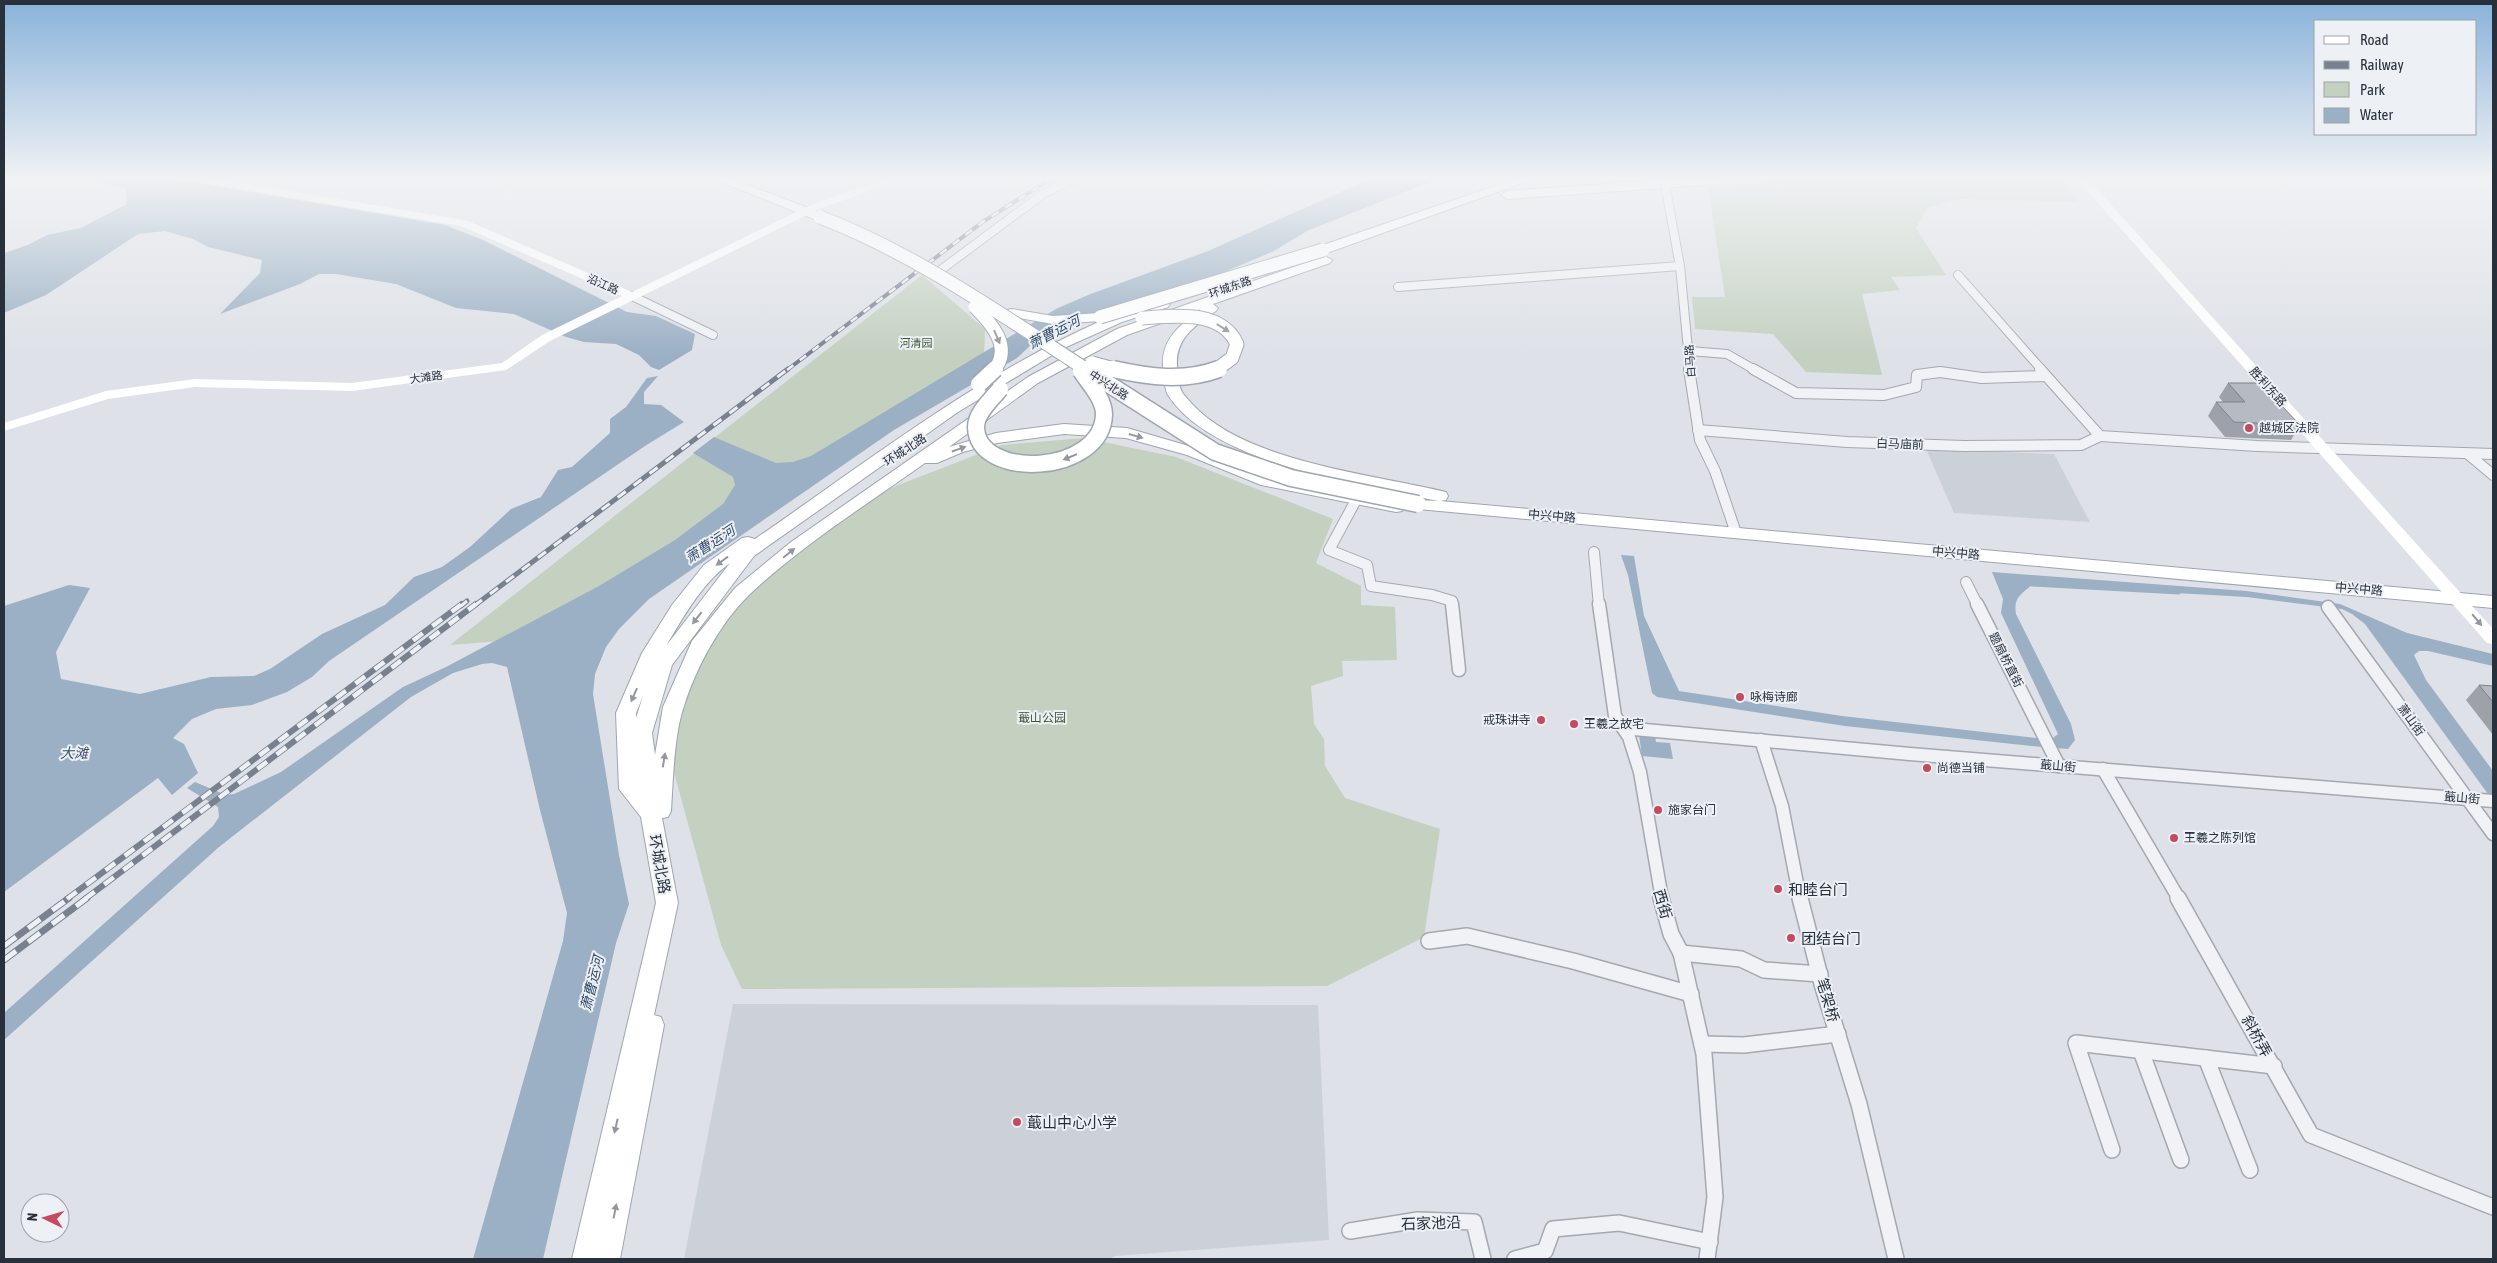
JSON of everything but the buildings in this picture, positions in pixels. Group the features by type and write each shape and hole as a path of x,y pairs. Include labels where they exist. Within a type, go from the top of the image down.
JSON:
{"main road":[{"name":"中兴北路","path":"870,238 927,267 1084,363"},
{"name":"中兴北路","path":"886,238 942,269 1012,313 1215,452 1291,478 1419,499"},
{"path":"655,812 630,789 626,713 652,653 679,609 710,569 880,445 1017,355 1241,271 1346,238"},
{"name":"环城东路","path":"1061,348 1118,319 1361,238"},
{"name":"环城东路","path":"1061,348 1369,238"},
{"path":"655,812 673,707 699,646 742,592 798,546 1033,380 1122,332 1389,238"},
{"name":"胜利东路","path":"2136,238 2462,593 2493,639"},
{"path":"1012,313 1053,320 1100,317 1323,250"},
{"path":"748,552 850,475 979,384 1000,362 1002,348 992,325 956,286"},
{"path":"1243,290 1205,312 1172,345 1168,370 1178,402 1210,428 1255,451 1327,474 1444,497"},
{"path":"1084,363 1133,374 1181,377 1212,371 1232,358 1237,344 1228,329 1210,321 1187,317 1142,318"},
{"name":"环城北路","path":"586,1259 667,903 642,733 663,662 748,552 958,411 1061,348"},
{"name":"环城北路","path":"958,411 1000,390 1061,348"},
{"path":"1000,390 979,416 976,429 979,442 994,455 1007,461 1028,465 1047,464 1071,458 1091,446 1102,435 1105,415 1100,398 1084,363"},
{"path":"898,474 957,449 996,438 1064,429 1127,433 1193,452 1267,482 1356,500 1402,508 1468,508"},
{"name":"中兴中路","path":"1419,499 1444,497 1734,528"},
{"name":"中兴中路","path":"1419,499 1468,508 1734,528 2462,593 2493,592"},
{"name":"中兴中路","path":"2462,593 2493,602"},
{"name":"环城北路","path":"606,1259 677,901 655,812"}],"street":[{"name":"沿江路","path":"500,238 713,334"},
{"name":"大滩路","path":"4,427 106,395 195,383 352,387 506,366 546,338 619,302 759,238"},
{"path":"942,269 984,238"},
{"name":"白马路","path":"1675,238 1680,266 1700,440 1715,472 1734,528"},
{"name":"胜利东路","path":"2140,238 2329,448"},
{"path":"1398,287 1680,266"},
{"path":"1958,275 2100,436 2329,448 2493,454"},
{"path":"1689,351 1727,354 1796,393 1884,395 1916,387 1917,375 1940,372 1982,378 2046,376"},
{"name":"白马庙前","path":"1698,430 1847,442 1964,446 2081,445 2100,436"},
{"path":"2468,454 2493,475"},
{"path":"1356,500 1329,550 1367,564 1370,586 1432,595 1452,601 1459,670"},
{"name":"西街","path":"1594,552 1615,716 1629,737 1640,772 1657,882 1671,934 1681,953 1702,1044 1714,1197 1708,1254"},
{"name":"题扇桥直街","path":"1966,582 2059,766"},
{"name":"胜利东路","path":"2462,593 2493,623"},
{"name":"萧山街","path":"2328,608 2474,799 2493,834"},
{"name":"蕺山街","path":"1623,728 1910,754 2493,801"},
{"name":"笔架桥","path":"1761,740 1782,806 1797,886 1820,974 1859,1104 1896,1259"},
{"name":"斜桥弄","path":"2103,769 2274,1066 2311,1135 2493,1207"},
{"path":"1429,941 1467,936 1573,961 1691,994"},
{"path":"1681,953 1741,959 1764,970 1820,974"},
{"path":"1702,1044 1744,1045 1838,1034"},
{"path":"2112,1150 2076,1043 2274,1066"},
{"path":"2141,1051 2181,1160"},
{"path":"2206,1058 2250,1170"},
{"name":"石家池沿","path":"1350,1231 1418,1220 1474,1222 1484,1259"},
{"path":"1515,1259 1545,1251 1553,1229 1619,1223 1708,1254"}],"shaded area":[{"path":"1926,449 2054,454 2090,522 1954,513"},
{"name":"蕺山中心小学","path":"733,1004 1318,1005 1329,1240 1115,1256 1109,1259 684,1259"}],"green space":[{"path":"1716,238 1922,238 1946,275 1891,277 1900,290 1862,294 1882,375 1806,372 1773,334 1695,329 1692,297 1725,297"},
{"name":"河清园","path":"922,275 985,329 984,359 540,638 450,645"},
{"name":"蕺山公园","path":"1084,438 1176,457 1333,519 1316,563 1361,586 1361,605 1395,607 1397,660 1342,661 1343,676 1311,686 1314,724 1324,739 1325,766 1345,798 1440,829 1424,937 1327,986 742,989 721,945 659,717 723,613 875,494 1002,445"}],"water":[{"path":"41,238 132,238 46,295 4,313 4,253 28,245"},
{"path":"189,238 478,238 627,312 656,316 695,334 692,350 659,370 651,367 639,355 616,344 584,342 566,337 514,314 456,308 396,284 336,274 319,274 300,284 220,314 260,273 262,260 208,247"},
{"name":"萧曹运河","path":"1237,238 1296,238 1274,251 1203,281 1119,308 1034,342 1017,358 894,430 649,599 619,629 606,647 595,674 593,694 619,855 629,904 616,943 543,1259 473,1259 563,941 567,913 540,810 507,667 492,663 482,664 453,673 411,697 219,847 4,1040 4,1013 213,826 219,817 218,807 187,788 195,782 226,795 234,794 281,772 403,687 446,667 599,586 675,540 723,504 735,485 733,477 693,453 714,437 776,463 793,462 811,456 1056,309 1088,295 1208,251"},
{"name":"大滩","path":"658,376 644,392 644,404 661,405 684,422 645,446 329,661 312,677 287,692 252,705 216,709 192,719 173,738 184,744 198,773 172,795 158,778 4,892 4,606 69,585 90,588 56,652 61,679 140,694 211,677 254,676 270,669 322,634 385,605 414,577 442,567 470,547 511,509 541,497 558,470 572,467 610,433 610,419 626,407 647,378"},
{"path":"1621,555 1634,556 1644,616 1679,691 1842,716 2036,738 2053,738 2058,734 2001,613 2003,599 1992,572 2246,591 2340,604 2407,633 2493,654 2493,666 2428,651 2419,651 2414,655 2426,680 2493,771 2493,801 2365,624 2342,609 2247,597 2032,585 2017,600 2016,614 2071,724 2075,740 2068,749 1845,726 1657,697 1652,693 1628,575"},
{"path":"1639,735 1655,736 1656,742 1670,743 1673,759 1642,756"}],"waterway":[{"path":"2032,585 2179,593"}],"railway":[{"path":"787,370 962,238"},
{"path":"474,606 788,369"},
{"path":"461,606 467,601"},
{"path":"67,899 462,604"},
{"path":"85,899 476,604"},
{"path":"4,946 69,898"},
{"path":"4,960 87,898"}],"place":[{"name":"越城区法院","path":"2249,428"},
{"name":"咏梅诗廊","path":"1740,697"},
{"name":"戒珠讲寺","path":"1541,720"},
{"name":"王羲之故宅","path":"1574,724"},
{"name":"尚德当铺","path":"1927,768"},
{"name":"施家台门","path":"1658,810"},
{"name":"王羲之陈列馆","path":"2174,838"},
{"name":"和睦台门","path":"1778,889"},
{"name":"团结台门","path":"1791,938"},
{"name":"蕺山中心小学","path":"1017,1122"}]}
